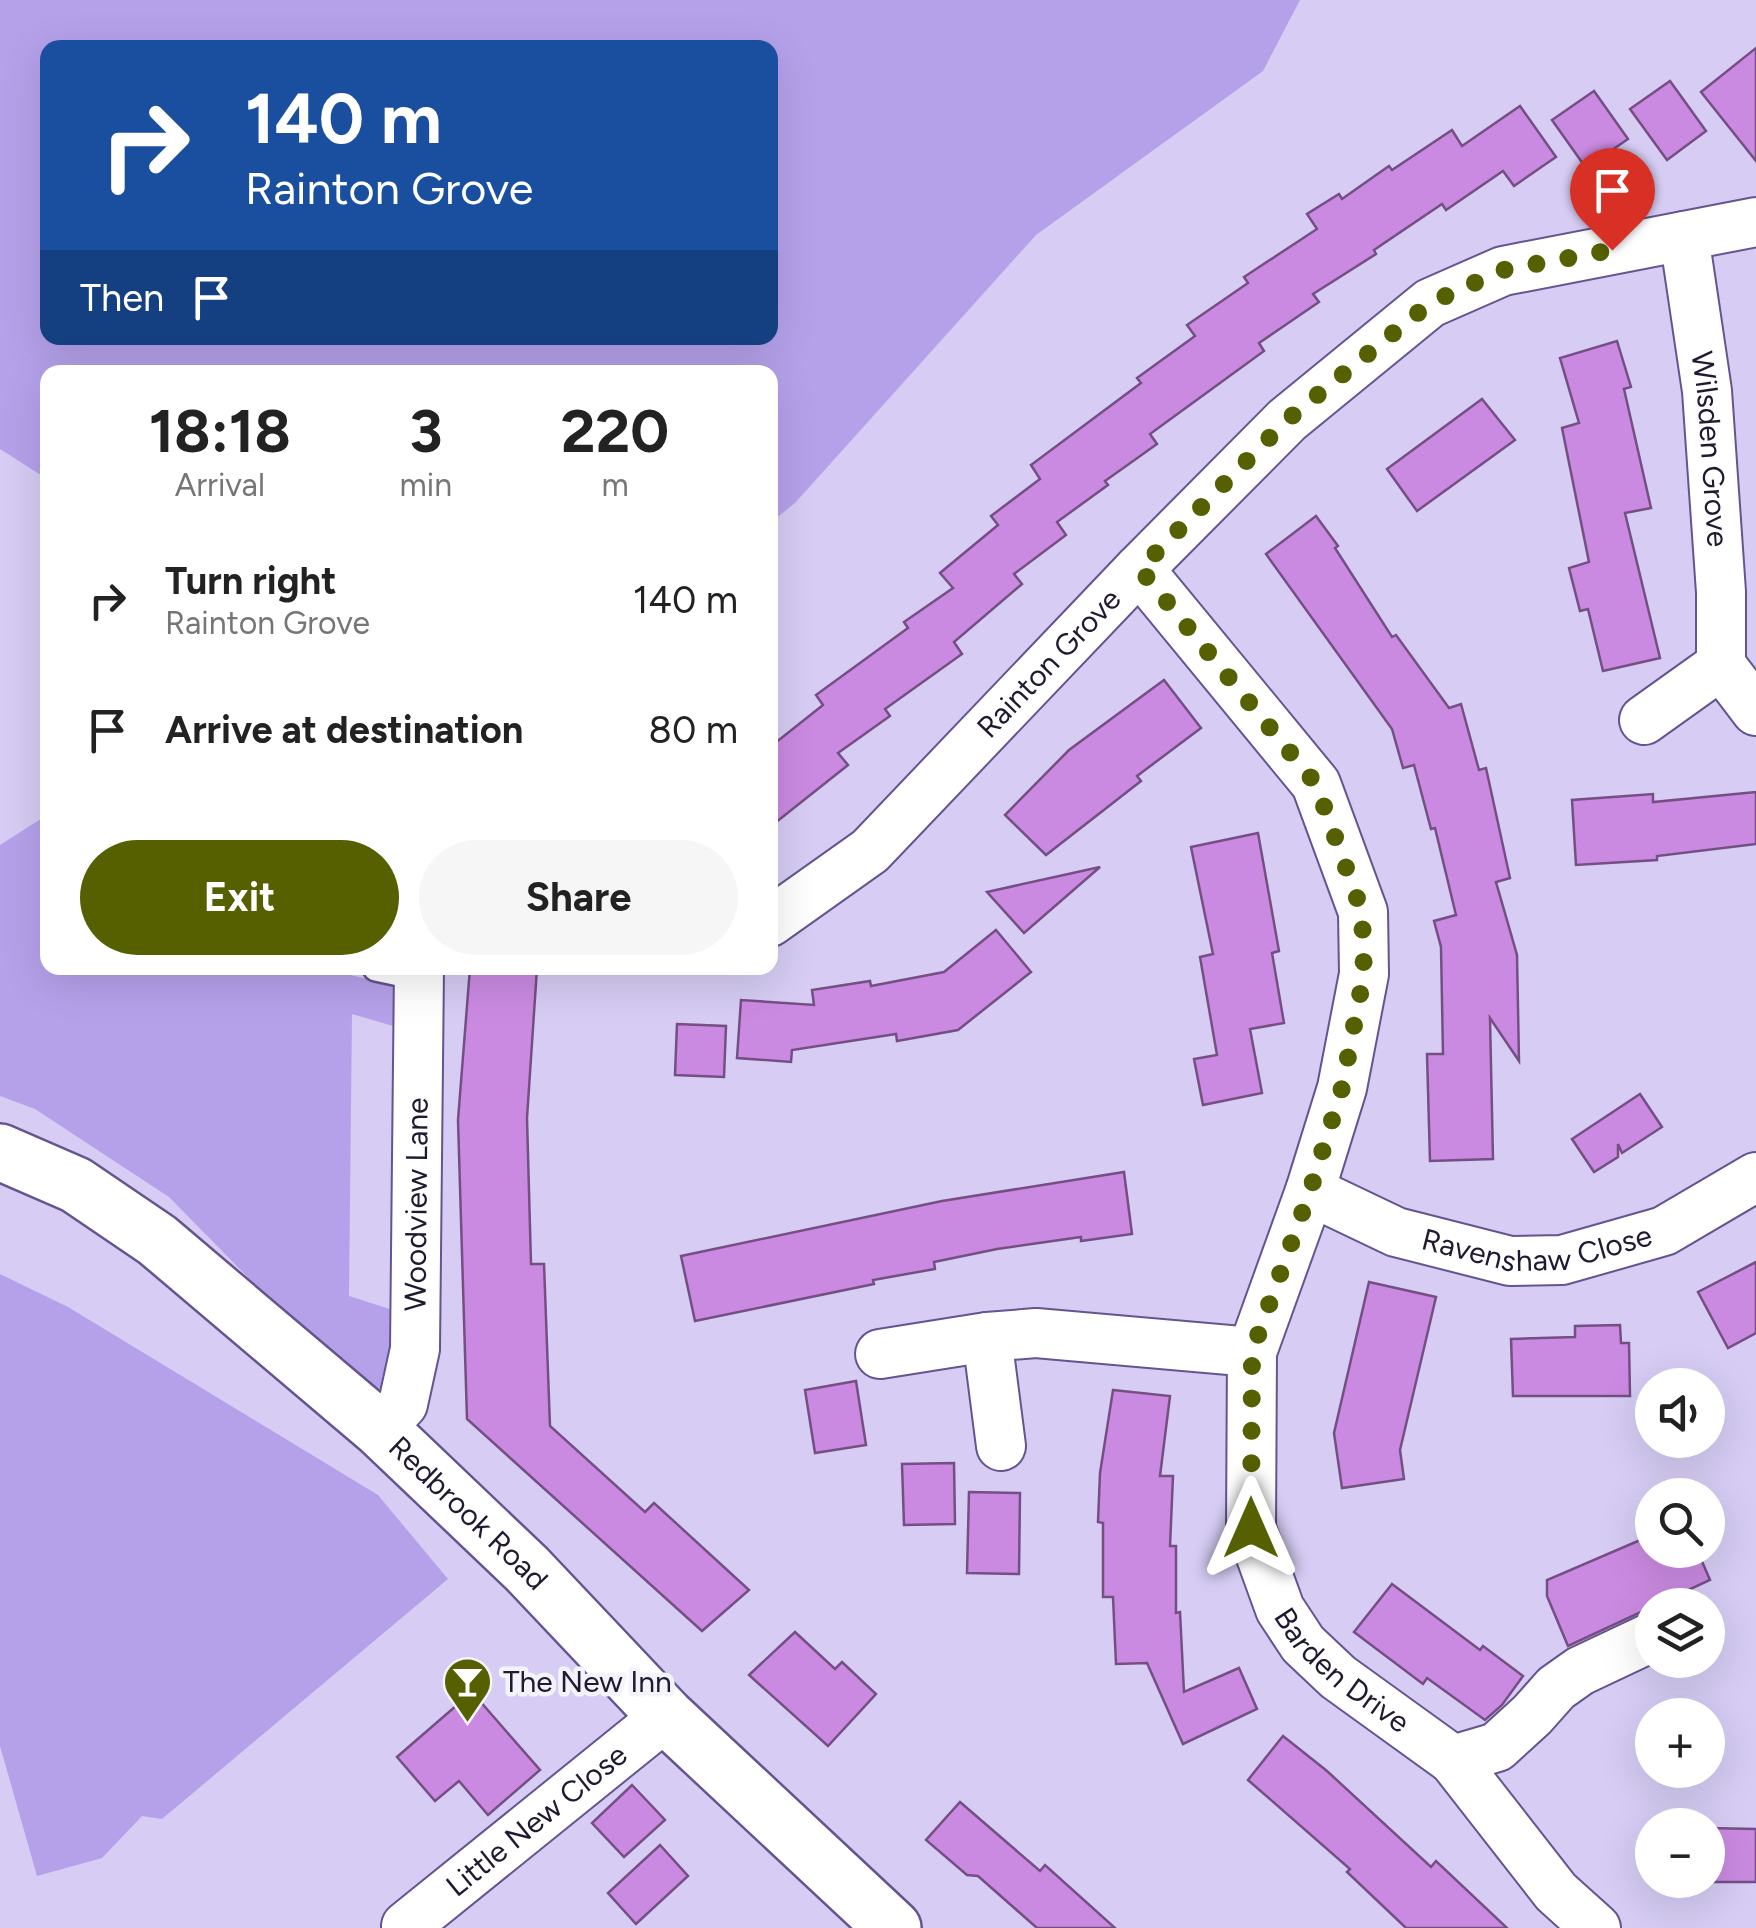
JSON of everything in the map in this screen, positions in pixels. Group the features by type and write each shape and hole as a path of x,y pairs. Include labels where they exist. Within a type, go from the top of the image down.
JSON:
{"street":[{"name":"Rainton Grove","path":"778,916 870,852 1287,420 1430,303 1503,270 1756,222"},
{"name":"Wilsden Grove","path":"1684,236 1708,391 1721,592 1721,664"},
{"name":"Barden Drive","path":"1140,569 1316,784 1362,912 1364,974 1342,1088 1252,1352 1251,1528 1280,1609 1304,1644 1338,1678 1453,1760 1556,1892 1596,1928"},
{"path":"1644,720 1721,664 1756,711"},
{"name":"Woodview Lane","path":"380,1429 403,1404 416,1349 404,975"},
{"name":"Redbrook Road","path":"0,1152 76,1186 157,1240 380,1429 527,1569 666,1716 892,1928"},
{"name":"Ravenshaw Close","path":"1310,1191 1396,1232 1510,1261 1562,1260 1664,1231 1756,1178"},
{"path":"880,1354 987,1336 1036,1333 1252,1352"},
{"path":"987,1336 1001,1446"},
{"path":"1453,1760 1497,1747 1556,1688 1580,1671 1635,1644"},
{"name":"Little New Close","path":"406,1926 666,1716"}],"shaded area":[{"path":"0,0 1300,0 1263,71 1036,235 795,503 778,517 778,365 40,365 40,475 0,449"},
{"path":"40,819 40,975 350,975 402,987 400,1028 352,1014 349,1296 396,1311 386,1392 331,1362 169,1197 35,1109 0,1096 0,845"},
{"path":"0,1274 68,1307 378,1495 448,1579 162,1819 142,1816 102,1858 37,1876 0,1746"}],"building":[{"path":"1756,48 1756,161 1701,92"},
{"path":"1670,81 1706,131 1667,160 1630,109"},
{"path":"1594,91 1628,139 1586,168 1552,120"},
{"path":"1520,106 1556,157 1514,186 1503,171 1446,210 1442,204 1374,250 1376,254 1313,294 1319,302 1259,343 1264,351 1150,434 1157,444 1057,522 1066,535 1014,574 1022,584 954,642 962,654 885,709 890,716 838,753 848,765 778,821 778,741 823,705 816,695 908,628 904,622 953,588 940,573 998,525 991,516 1040,479 1031,465 1141,383 1137,378 1195,336 1187,325 1248,283 1244,277 1317,229 1307,214 1339,194 1342,199 1452,130 1462,146"},
{"path":"1617,341 1631,387 1624,389 1651,508 1625,513 1660,658 1603,671 1588,609 1580,611 1569,568 1589,562 1562,428 1579,423 1560,358"},
{"path":"1482,399 1515,440 1417,511 1387,469"},
{"path":"1316,516 1392,637 1396,635 1449,708 1461,704 1479,770 1486,768 1510,878 1496,882 1517,955 1519,1061 1490,1018 1493,1159 1430,1161 1427,1054 1443,1054 1441,947 1434,921 1456,915 1435,828 1431,829 1414,765 1403,768 1392,729 1266,554"},
{"path":"1164,680 1201,728 1137,776 1141,781 1046,855 1005,815 1069,750"},
{"path":"1756,792 1756,844 1657,856 1657,860 1576,865 1572,800 1653,794 1653,802"},
{"path":"1258,833 1279,951 1272,953 1284,1023 1250,1029 1262,1093 1203,1105 1194,1059 1217,1055 1200,957 1213,954 1191,847"},
{"path":"1100,867 1024,933 987,892"},
{"path":"996,930 1031,972 958,1030 897,1041 896,1034 792,1050 791,1062 737,1058 741,1000 814,1005 812,990 870,981 871,986 944,972"},
{"path":"469,975 537,975 527,1118 531,1264 544,1264 550,1426 645,1512 654,1503 749,1590 702,1631 467,1419 458,1120"},
{"path":"677,1024 726,1026 724,1077 675,1075"},
{"path":"1640,1094 1662,1127 1622,1153 1618,1144 1618,1157 1594,1172 1572,1139"},
{"path":"1124,1172 1132,1234 997,1249 934,1262 935,1269 873,1280 874,1284 695,1321 681,1256 942,1201"},
{"path":"1756,1262 1756,1333 1728,1348 1698,1292"},
{"path":"1369,1282 1436,1297 1400,1450 1404,1479 1342,1488 1334,1433"},
{"path":"1620,1325 1621,1343 1629,1343 1630,1396 1513,1396 1511,1339 1575,1337 1575,1326"},
{"path":"856,1381 866,1445 815,1453 805,1390"},
{"path":"1113,1390 1170,1396 1160,1476 1173,1476 1170,1546 1176,1546 1176,1613 1180,1612 1184,1692 1239,1668 1257,1709 1183,1744 1147,1663 1116,1664 1113,1597 1103,1597 1103,1523 1098,1522 1100,1473"},
{"path":"954,1463 955,1524 904,1525 902,1464"},
{"path":"969,1492 1020,1493 1019,1574 967,1573"},
{"path":"1635,1542 1635,1568 1705,1568 1710,1580 1693,1588 1635,1588 1635,1615 1568,1646 1547,1596 1547,1580"},
{"path":"1392,1584 1480,1650 1483,1646 1523,1676 1502,1705 1485,1720 1427,1678 1423,1684 1354,1632"},
{"path":"795,1632 835,1669 842,1662 876,1694 828,1746 749,1675"},
{"name":"The New Inn","path":"472,1692 540,1770 488,1815 459,1781 435,1801 397,1757"},
{"path":"1283,1736 1431,1867 1436,1861 1507,1928 1406,1928 1347,1872 1350,1869 1248,1780"},
{"path":"632,1785 665,1820 624,1857 592,1823"},
{"path":"960,1802 1040,1871 1045,1865 1115,1928 1037,1928 978,1876 967,1875 926,1840"},
{"path":"1725,1828 1756,1829 1756,1882 1725,1882"},
{"path":"660,1845 688,1876 636,1924 608,1893"}],"place":[{"name":"The New Inn","path":"468,1724"}],"route":[{"path":"1251,1528 1252,1352 1342,1088 1364,974 1362,912 1316,784 1140,569 1287,420 1430,303 1503,270 1612,250"}]}
